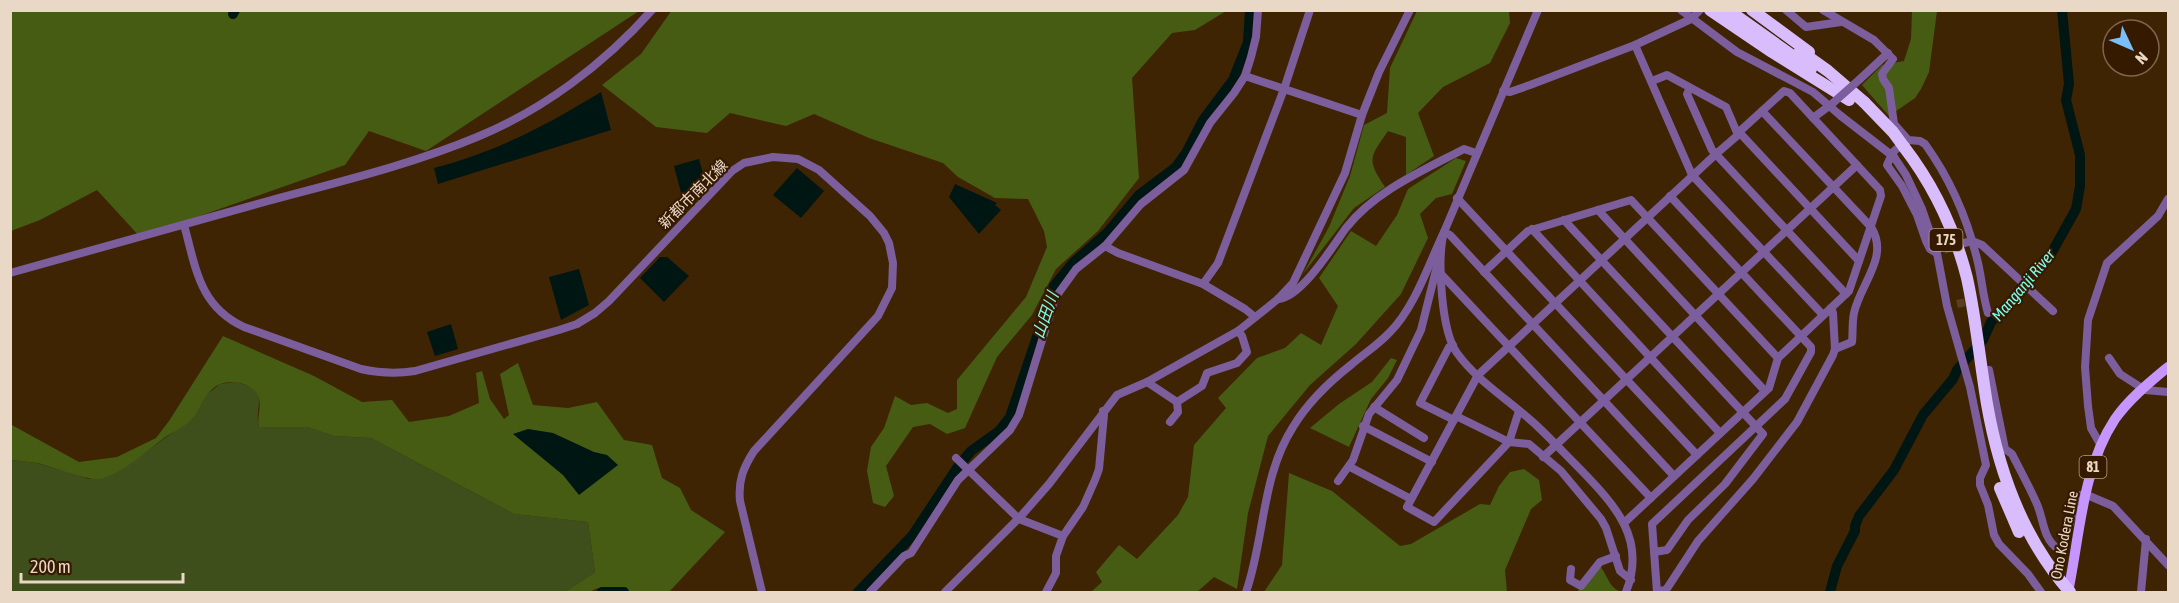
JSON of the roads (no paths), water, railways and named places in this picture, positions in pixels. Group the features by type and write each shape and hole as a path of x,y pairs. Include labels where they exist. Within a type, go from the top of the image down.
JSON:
{"highway":[{"path":"1710,10 1772,52 1857,103"},
{"name":"175","path":"1728,10 1800,60 1893,132 1901,149 1923,172 1949,226 1966,278 1979,404 2009,512 2035,560 2067,592"},
{"name":"175","path":"1742,10 1843,82 1857,103"},
{"path":"1752,10 1827,65 1843,82"}],"main road":[{"name":"Ono Kodera Line","path":"2067,592 2077,536 2100,444 2117,417 2143,388 2169,367"}],"street":[{"path":"10,273 412,161 478,137 532,109 588,70 625,39 652,10"},
{"path":"870,592 904,556 911,553 968,468 1010,430 1019,415 1055,298 1076,269 1105,246 1140,204 1184,170 1210,123 1245,76 1256,37 1258,10"},
{"path":"1203,284 1218,262 1284,89 1310,10"},
{"path":"945,592 1018,519 1049,484 1102,411 1117,395 1147,382 1238,331 1293,283 1341,181 1362,115 1379,72 1410,10"},
{"path":"1246,592 1255,568 1271,478 1279,453 1292,427 1318,394 1392,331 1408,308 1444,232 1538,10"},
{"path":"1681,10 1737,52 1813,92 1832,104 1841,116 1901,149"},
{"path":"1786,10 1806,27 1841,22"},
{"path":"1823,10 1874,40 1893,59 1882,74 1883,79 1889,88 1894,124 1906,175 1940,252 1947,306 1970,387 1986,465 1980,478 1980,485 1988,506 1994,535 1999,544 2028,574 2041,592"},
{"path":"1503,90 1510,92 1520,89 1635,45 1691,19 1700,11"},
{"path":"1635,45 1692,176 1823,315"},
{"path":"1814,118 1888,53"},
{"path":"1652,81 1667,75 1726,107 1739,134 1859,261"},
{"path":"1245,76 1362,115"},
{"path":"1690,88 1688,94 1712,150 1846,294"},
{"path":"1519,411 1509,442 1434,522 1407,507 1478,375 1784,91 1790,93 1880,190 1881,196 1849,291 1778,358 1769,388 1625,522"},
{"path":"1762,111 1870,227 1877,238 1876,259 1854,312 1852,342 1835,349"},
{"path":"1940,252 1930,249 1913,205 1887,165 1893,152 1920,141 1937,160 1959,201 1968,242 1983,281 1980,299 1988,313"},
{"path":"1278,298 1286,298 1299,288 1348,226 1373,202 1398,184 1464,149 1476,153"},
{"name":"新都市南北線","path":"184,225 202,288 214,306 227,318 243,327 361,369 397,374 415,371 577,324 595,313 621,289 722,180 744,163 760,158 786,157 798,159 819,170 878,224 889,243 894,276 892,288 878,316 754,451 741,475 740,501 762,592"},
{"path":"1543,457 1857,165"},
{"path":"1670,196 1811,347 1811,352 1785,399 1652,524 1657,592 1666,590 1698,541 1755,477 1790,432 1835,349 1831,308"},
{"path":"1457,198 1697,455"},
{"path":"2100,444 2091,428 2088,406 2085,368 2088,320 2107,263 2158,216 2169,199"},
{"path":"1484,272 1528,231 1631,200 1778,358"},
{"path":"1598,210 1766,391"},
{"path":"1564,220 1763,434 1725,484 1688,520 1667,550 1654,552"},
{"path":"1532,230 1720,433"},
{"path":"1338,481 1350,467 1364,426 1374,407 1397,380 1421,330 1444,232"},
{"path":"1444,232 1450,235 1674,476"},
{"path":"1968,242 1982,245 2053,311"},
{"path":"1105,246 1118,253 1203,284 1255,317"},
{"path":"1440,255 1446,324 1455,351 1478,375 1556,445 1607,497 1625,522 1630,538 1633,565 1631,580 1626,592"},
{"path":"1441,274 1651,498"},
{"path":"1947,306 1957,304"},
{"path":"1178,402 1202,386 1208,373 1237,363 1247,352 1238,331"},
{"path":"1453,345 1449,347 1420,403 1509,442 1529,444 1561,471 1601,519 1620,572 1631,580"},
{"path":"2109,358 2120,374 2145,390 2169,392"},
{"path":"1989,370 2005,448 2012,454 2037,504 2045,532 2055,548 2058,549 2064,544 2075,500 2080,495 2087,495 2113,506 2169,565"},
{"path":"1147,382 1178,402"},
{"path":"1170,422 1178,412 1178,402"},
{"path":"1374,407 1424,438"},
{"path":"1046,592 1056,573 1056,556 1063,536 1083,507 1099,469 1104,415 1102,411"},
{"path":"1364,426 1432,462"},
{"path":"956,458 1018,519 1063,536"},
{"path":"1350,467 1411,499"},
{"path":"2140,592 2146,539"},
{"path":"1571,569 1570,580 1581,586 1600,562 1616,556"}],"waterway":[{"path":"233,14 235,10"},
{"name":"山田川","path":"858,592 912,536 957,468 971,451 999,431 1010,417 1054,286 1073,263 1108,232 1139,195 1176,167 1186,153 1203,120 1233,80 1248,42 1250,10"},
{"name":"Manganji River","path":"1830,592 1837,566 1855,531 1859,516 1894,470 1923,415 1983,340 1991,322 2007,307 2026,281 2051,254 2076,209 2080,186 2080,155 2066,100 2069,84 2062,10"},
{"name":"山田川","path":"602,592 624,592"}],"tunnel":[{"path":"1944,250 1959,245"},
{"path":"1957,304 1976,300"}]}
